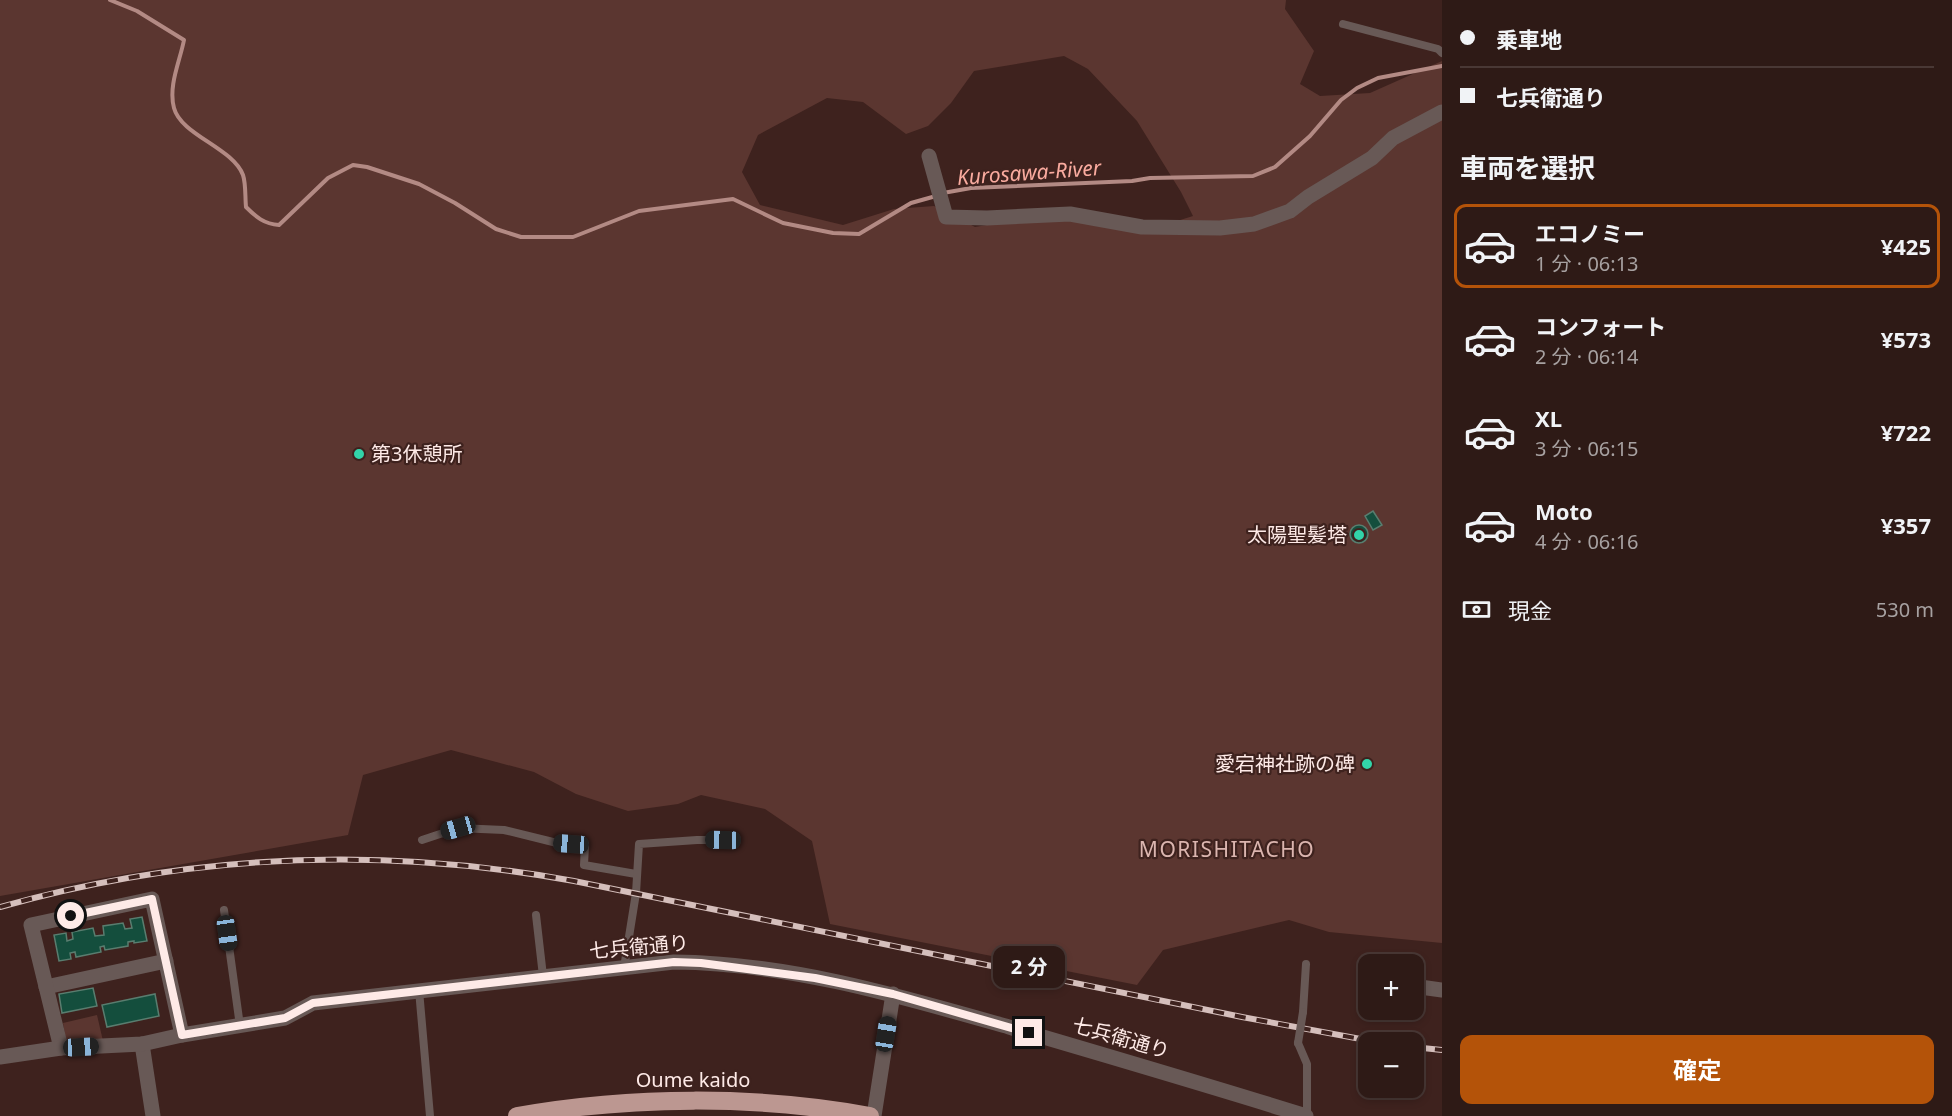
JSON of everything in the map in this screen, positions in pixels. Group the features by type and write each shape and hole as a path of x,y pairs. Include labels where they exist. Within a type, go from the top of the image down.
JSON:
{"highway":[{"name":"Oume kaido","path":"517,1116 622,1103 651,1109 738,1101 872,1116"}],"street":[{"path":"929,156 946,217 987,218 1070,214 1142,227 1220,228 1254,224 1290,211 1308,197 1372,158 1393,138 1442,112"},
{"path":"61,1048 31,925 152,899 182,1035"},
{"path":"46,987 166,961"},
{"name":"七兵衛通り","path":"0,1057 61,1048 142,1044 285,1018 313,1003 674,962 701,963 815,978 893,994 1165,1072 1307,1116"},
{"path":"1424,988 1442,990"},
{"path":"872,1116 893,994"},
{"path":"142,1044 153,1116"}],"lane":[{"path":"1343,24 1438,49 1442,53"},
{"path":"422,840 458,828 504,830 557,843 585,845 584,865 636,874"},
{"path":"624,968 636,893 639,844 723,840"},
{"path":"224,910 240,1026"},
{"path":"536,915 543,976"},
{"path":"1306,964 1303,1012 1298,1043 1307,1064 1307,1116"},
{"path":"419,990 430,1116"}],"shaded area":[{"path":"0,0 1286,0 1285,9 1314,51 1300,84 1320,96 1370,93 1442,61 1442,943 1329,932 1289,920 1163,950 1137,985 830,924 812,841 765,809 701,795 678,804 628,811 576,794 534,772 451,750 363,775 348,835 0,896","holes":["1064,56 1088,69 1137,121 1181,192 1193,216 1142,232 1077,210 975,227 934,206 894,209 843,225 760,205 742,172 758,135 827,98 863,102 906,134 928,126 951,103 974,71"]},
{"path":"97,1015 103,1041 66,1041 63,1023"}],"building":[{"path":"1373,511 1382,525 1373,530 1365,516"},
{"path":"1359,525 1365,528 1368,534 1365,540 1359,543 1353,540 1350,534 1353,528"},
{"path":"142,917 147,941 128,942 128,946 105,950 104,946 100,947 101,952 76,957 75,952 70,953 71,959 59,961 54,935 66,933 67,941 73,939 72,932 93,928 95,936 104,935 103,926 123,923 125,929 132,928 130,919"},
{"path":"93,988 97,1006 62,1013 59,994"},
{"path":"155,994 159,1016 107,1027 102,1005"}],"waterway":[{"name":"Kurosawa-River","path":"110,0 137,11 184,40 172,91 174,108 186,126 237,165 244,179 246,207 269,223 279,225 328,178 353,165 367,167 419,184 496,229 521,237 573,237 639,211 733,199 783,223 833,233 859,234 911,203 936,196"},
{"name":"Kurosawa-River","path":"943,193 971,188 1132,181 1150,178 1253,176 1275,167 1310,136 1341,100 1357,88 1378,78 1442,66"}],"railway":[{"path":"0,907 71,889 214,866 286,861 358,860 430,863 502,870 574,881 1358,1038"},
{"path":"1424,1048 1442,1050"}],"place":[{"name":"第3休憩所","path":"359,454"},
{"name":"太陽聖髪塔","path":"1359,535"},
{"name":"愛宕神社跡の碑","path":"1367,764"}],"district":[{"name":"MORISHITACHO","path":"1227,850"}],"route":[{"path":"71,916 152,899 182,1035 285,1018 313,1003 674,962 735,966 815,978 893,994 1029,1033"}]}
